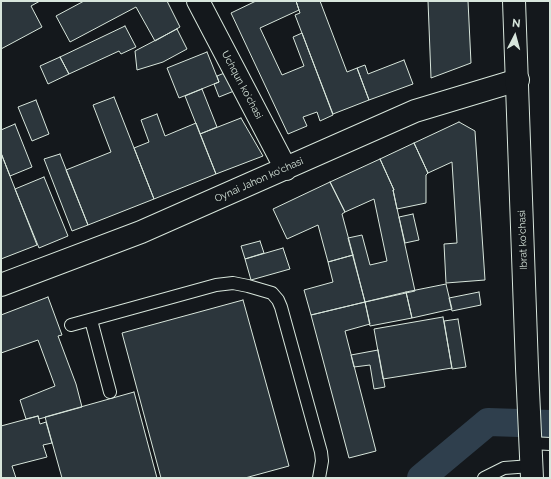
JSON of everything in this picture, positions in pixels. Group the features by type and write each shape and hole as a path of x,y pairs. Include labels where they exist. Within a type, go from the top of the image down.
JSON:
{"street":[{"name":"Uchqun koʻchasi","path":"198,1 286,169"},
{"name":"Ibrat ko'chasi","path":"514,1 518,80 527,368 537,441 532,472"},
{"name":"Oynai Jahon ko‘chasi","path":"1,285 141,232 415,111 518,80"}],"lane":[{"path":"71,325 216,285 233,283 272,293 278,300 321,452 322,461 319,478"},
{"path":"90,320 110,392"},
{"path":"484,478 504,468 532,472"}],"building":[{"path":"1,1 40,1 31,6 42,27 1,49"},
{"path":"84,1 167,1 180,27 155,41 136,7 70,42 56,16"},
{"path":"256,1 296,1 299,10 260,28 282,75 304,66 293,37 302,33 333,115 320,121 317,112 303,117 307,126 288,134 231,13"},
{"path":"296,1 320,1 347,72 357,68 369,100 333,114 295,15 300,13"},
{"path":"428,1 468,1 471,63 431,78"},
{"path":"125,26 136,47 121,54 119,51 69,74 60,57"},
{"path":"177,29 187,49 163,62 137,70 135,51"},
{"path":"207,52 219,82 179,98 167,68"},
{"path":"60,57 69,74 48,84 40,66"},
{"path":"404,60 413,84 369,100 357,68 365,65 368,74"},
{"path":"227,72 234,91 219,97 214,84 219,82 217,76"},
{"path":"202,89 217,127 200,134 185,96"},
{"path":"114,97 154,199 88,225 66,170 111,152 93,105"},
{"path":"36,100 49,134 32,141 18,107"},
{"path":"157,114 165,136 196,123 216,174 154,199 134,148 149,142 141,120"},
{"path":"241,118 263,156 216,174 200,134"},
{"path":"459,122 475,131 485,280 446,283 444,244 457,243 452,162 428,173 414,143"},
{"path":"15,124 32,167 10,176 1,153 1,130"},
{"path":"414,143 428,173 426,175 426,203 397,209 394,190 380,159"},
{"path":"1,153 37,245 1,259"},
{"path":"60,154 88,225 72,231 44,159"},
{"path":"380,159 394,190 415,291 365,302 348,238 362,235 370,265 387,261 374,199 345,212 330,182"},
{"path":"44,177 68,236 39,248 15,189"},
{"path":"330,182 345,212 342,214 353,255 328,262 318,225 287,239 273,209"},
{"path":"413,214 419,240 405,243 399,217"},
{"path":"260,241 264,253 245,259 241,246"},
{"path":"283,248 290,269 251,280 245,259"},
{"path":"353,255 365,302 311,315 304,290 333,282 328,262"},
{"path":"446,284 452,309 412,318 406,292"},
{"path":"406,292 412,318 370,326 365,302"},
{"path":"479,292 481,305 452,311 449,298"},
{"path":"48,297 62,335 58,336 76,384 82,407 39,419 38,416 26,419 20,400 55,386 38,340 1,353 1,315"},
{"path":"243,300 289,466 245,478 161,478 122,333"},
{"path":"365,302 370,324 345,331 376,451 349,458 311,315"},
{"path":"443,317 452,368 383,379 374,329"},
{"path":"458,319 466,367 452,369 444,321"},
{"path":"378,350 385,387 374,389 370,365 354,367 351,355"},
{"path":"134,392 157,478 62,478 45,417"},
{"path":"38,416 40,424 46,422 52,443 43,445 47,457 12,466 16,478 1,478 1,426"}],"waterway":[{"path":"421,478 488,422 550,424"}]}
